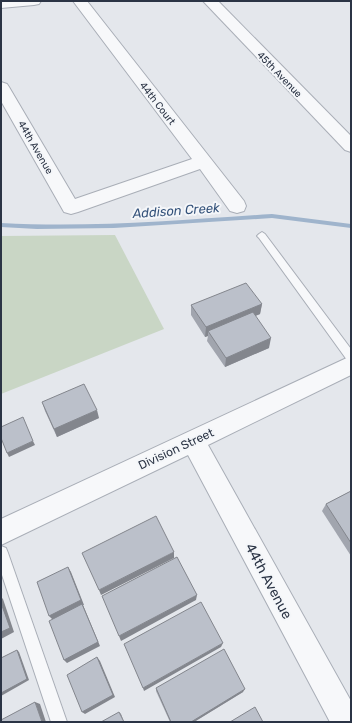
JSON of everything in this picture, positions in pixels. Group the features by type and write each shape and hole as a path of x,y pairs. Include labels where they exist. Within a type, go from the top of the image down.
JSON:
{"street":[{"path":"1,4 34,1"},
{"name":"44th Court","path":"80,1 237,206"},
{"name":"45th Avenue","path":"213,2 351,146"},
{"name":"44th Avenue","path":"1,87 71,207 203,162"},
{"name":"Division Street","path":"1,532 351,366"},
{"name":"44th Avenue","path":"193,441 346,722"}],"lane":[{"path":"262,236 351,357"},
{"path":"1,553 59,722"}],"green space":[{"path":"115,235 164,329 1,394 1,236"}],"building":[{"path":"246,283 262,304 206,327 191,305"},
{"path":"253,312 271,338 226,358 208,331"},
{"path":"84,384 97,410 54,429 42,402"},
{"path":"23,417 33,441 7,453 1,438 1,427"},
{"path":"351,491 351,543 326,504"},
{"path":"156,516 174,552 99,590 82,553"},
{"path":"177,557 197,595 119,636 102,596"},
{"path":"68,567 81,600 49,616 37,582"},
{"path":"201,602 223,643 143,688 124,644"},
{"path":"1,603 10,628 1,632"},
{"path":"82,604 98,642 64,660 49,621"},
{"path":"224,649 245,689 191,722 171,722 156,688"},
{"path":"17,650 27,679 1,693 1,658"},
{"path":"97,657 113,695 82,712 67,675"},
{"path":"35,702 42,722 1,722 1,720"},
{"path":"255,707 263,722 230,722"},
{"path":"119,712 124,722 101,722"}],"waterway":[{"name":"Addison Creek","path":"1,225 37,227 114,226 272,216 351,226"}]}
